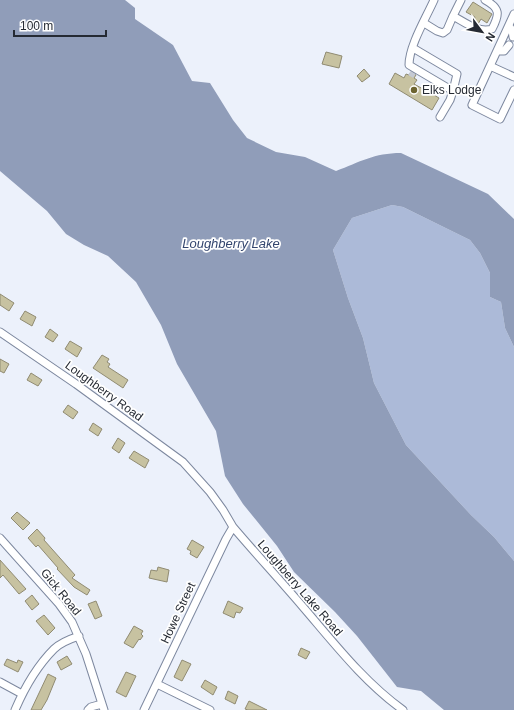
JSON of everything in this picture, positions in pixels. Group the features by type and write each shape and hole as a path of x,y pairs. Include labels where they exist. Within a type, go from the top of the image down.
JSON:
{"street":[{"path":"425,75 418,77 412,71 409,57 434,0"},
{"path":"424,23 443,33 447,30 462,0"},
{"path":"453,16 474,28 484,31 492,29 498,18 498,11 494,5 485,0"},
{"path":"514,14 472,105 500,119 514,90"},
{"path":"509,26 512,30 513,37"},
{"path":"497,51 504,51 510,45"},
{"path":"413,48 457,74 450,100 440,117"},
{"path":"490,66 514,77"},
{"path":"412,71 425,75 453,91"},
{"name":"Loughberry Road","path":"0,332 158,443 183,462 192,471"},
{"name":"Loughberry Lake Road","path":"192,471 210,492 233,527 330,639 364,676 385,696 403,710"},
{"name":"Howe Street","path":"144,710 233,527"},
{"name":"Gick Road","path":"0,538 59,604 72,622 92,669 103,707"},
{"path":"15,710 22,694 38,668 54,649 78,636"},
{"path":"0,682 22,694"},
{"path":"157,684 210,710"},
{"path":"88,710 91,706 103,707"}],"shaded area":[{"path":"392,205 403,207 470,240 480,253 490,273 490,297 501,302 505,328 514,347 514,561 494,537 471,515 406,445 374,383 363,338 348,298 333,250 352,218"}],"water":[{"name":"Loughberry Lake","path":"0,0 125,0 135,8 135,19 173,45 192,81 210,83 233,120 247,138 276,152 305,157 336,171 375,156 401,153 488,194 514,219 514,347 505,328 501,302 490,297 490,273 480,253 470,240 403,207 392,205 352,218 333,250 348,298 363,338 374,383 406,445 471,515 494,537 514,561 514,710 444,710 421,691 397,687 357,636 294,572 277,546 243,504 225,476 216,431 177,364 161,325 136,282 108,256 84,245 66,234 47,211 0,171"}],"building":[{"path":"473,2 492,14 487,23 481,19 478,24 473,22 475,17 466,12"},
{"path":"326,52 342,56 339,68 322,64"},
{"path":"364,69 370,76 362,82 357,76"},
{"name":"Elks Lodge","path":"411,72 416,75 414,78 417,80 414,84 423,89 424,87 430,90 429,92 439,98 432,110 389,84 395,73 404,78 406,74 409,75"},
{"path":"0,294 14,303 9,311 0,305"},
{"path":"25,311 36,317 32,326 20,319"},
{"path":"50,329 58,335 53,342 45,337"},
{"path":"70,341 82,348 77,357 65,349"},
{"path":"102,355 109,359 107,362 110,364 108,367 128,380 123,388 93,368"},
{"path":"0,359 9,364 4,373 0,371"},
{"path":"31,373 42,380 38,386 27,380"},
{"path":"68,405 78,412 73,419 63,412"},
{"path":"93,423 102,429 98,436 89,430"},
{"path":"118,438 125,443 119,453 112,448"},
{"path":"134,451 149,460 145,468 129,458"},
{"path":"17,512 30,523 23,530 11,518"},
{"path":"37,529 45,538 44,540 75,575 72,578 90,590 87,595 74,587 38,545 36,547 28,538"},
{"path":"192,540 204,547 197,558 190,554 191,551 187,549"},
{"path":"0,560 26,589 19,594 3,575 0,578"},
{"path":"158,567 169,570 167,582 149,578 151,570 157,571"},
{"path":"32,595 39,604 32,610 25,601"},
{"path":"96,601 102,616 95,619 88,604"},
{"path":"228,601 243,608 240,613 236,612 234,618 223,613"},
{"path":"44,615 55,628 48,635 36,621"},
{"path":"134,626 143,631 141,634 143,636 133,648 124,643"},
{"path":"301,648 310,652 306,659 298,655"},
{"path":"67,656 72,664 61,670 57,662"},
{"path":"7,659 17,663 18,660 23,662 18,672 4,665"},
{"path":"182,660 191,664 182,681 174,677"},
{"path":"126,672 136,676 126,697 116,692"},
{"path":"48,674 56,678 47,700 41,710 31,710"},
{"path":"205,680 217,687 213,695 201,687"},
{"path":"228,691 238,696 235,704 225,699"},
{"path":"249,701 267,710 245,709"}],"tunnel":[{"path":"410,72 415,75"}],"place":[{"name":"Elks Lodge","path":"414,90"}]}
